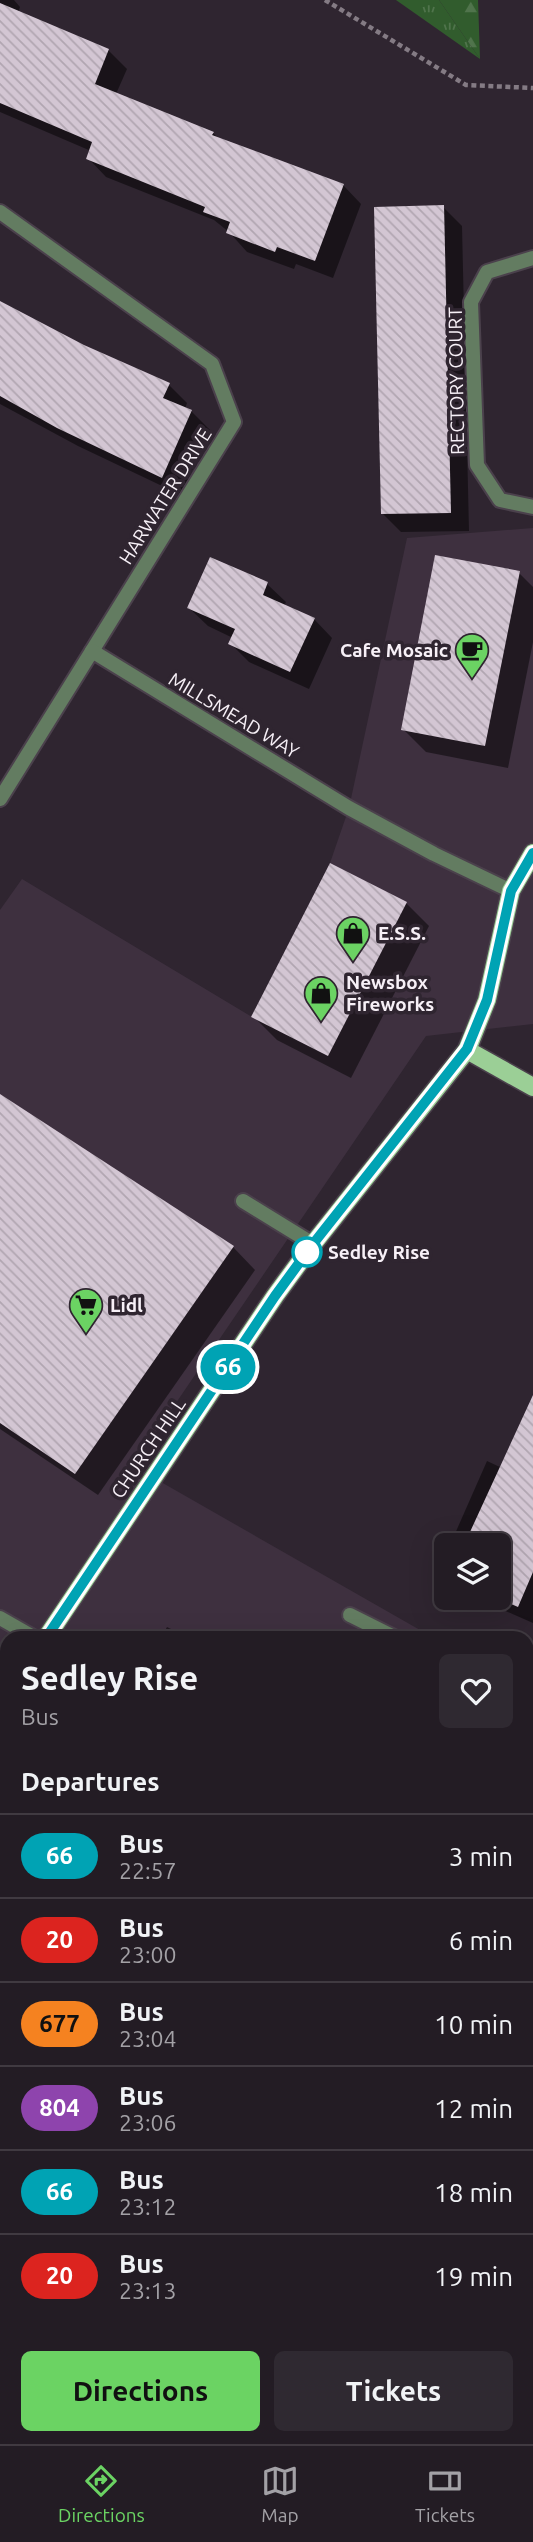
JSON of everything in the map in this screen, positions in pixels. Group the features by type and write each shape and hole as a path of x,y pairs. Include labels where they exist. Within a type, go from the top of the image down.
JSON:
{"main road":[{"name":"CHURCH HILL","path":"51,1631 275,1296 467,1049 487,1000 511,891 533,853"},
{"path":"467,1049 533,1087"}],"street":[{"name":"HARWATER DRIVE","path":"0,212 212,364 234,422 92,651"},
{"name":"RECTORY COURT","path":"533,258 488,272 471,302 477,466 500,500 533,507"},
{"path":"0,799 92,651"},
{"name":"MILLSMEAD WAY","path":"92,651 349,808 434,854 511,891"},
{"path":"243,1201 313,1244"},
{"path":"350,1615 382,1631"},
{"path":"0,1618 23,1631"}],"path":[{"path":"325,0 466,85 533,88"}],"shaded area":[{"path":"533,528 533,1024 426,1036 133,1466 422,1631 0,1631 0,910 22,879 252,1017 330,863 349,808 407,538"}],"green space":[{"path":"396,0 439,0 480,59"},
{"path":"439,0 478,0 480,59"}],"building":[{"path":"0,3 109,49 95,84 214,132 212,135 344,184 315,261 277,247 275,252 226,233 230,222 203,212 205,207 86,159 92,142 0,103"},
{"path":"444,205 451,513 381,514 374,207"},
{"path":"0,301 84,345 170,383 163,398 192,410 162,478 57,428 0,396"},
{"path":"435,555 520,571 485,746 401,730"},
{"path":"210,557 268,582 263,595 315,618 290,672 228,644 235,629 187,608"},
{"path":"330,863 407,902 328,1056 251,1017"},
{"name":"Lidl","path":"0,1094 234,1246 75,1474 0,1423"},
{"path":"533,1395 533,1572 518,1607 511,1604 511,1533 470,1533"}],"bus line":[{"name":"66","path":"51,1631 275,1296 467,1049 487,1000 511,891 533,853"}],"place":[{"name":"Cafe Mosaic","path":"472,680"},
{"name":"E.S.S.","path":"353,963"},
{"name":"Newsbox Fireworks","path":"321,1023"},
{"name":"Sedley Rise","path":"307,1252"},
{"name":"Lidl","path":"86,1335"}]}
